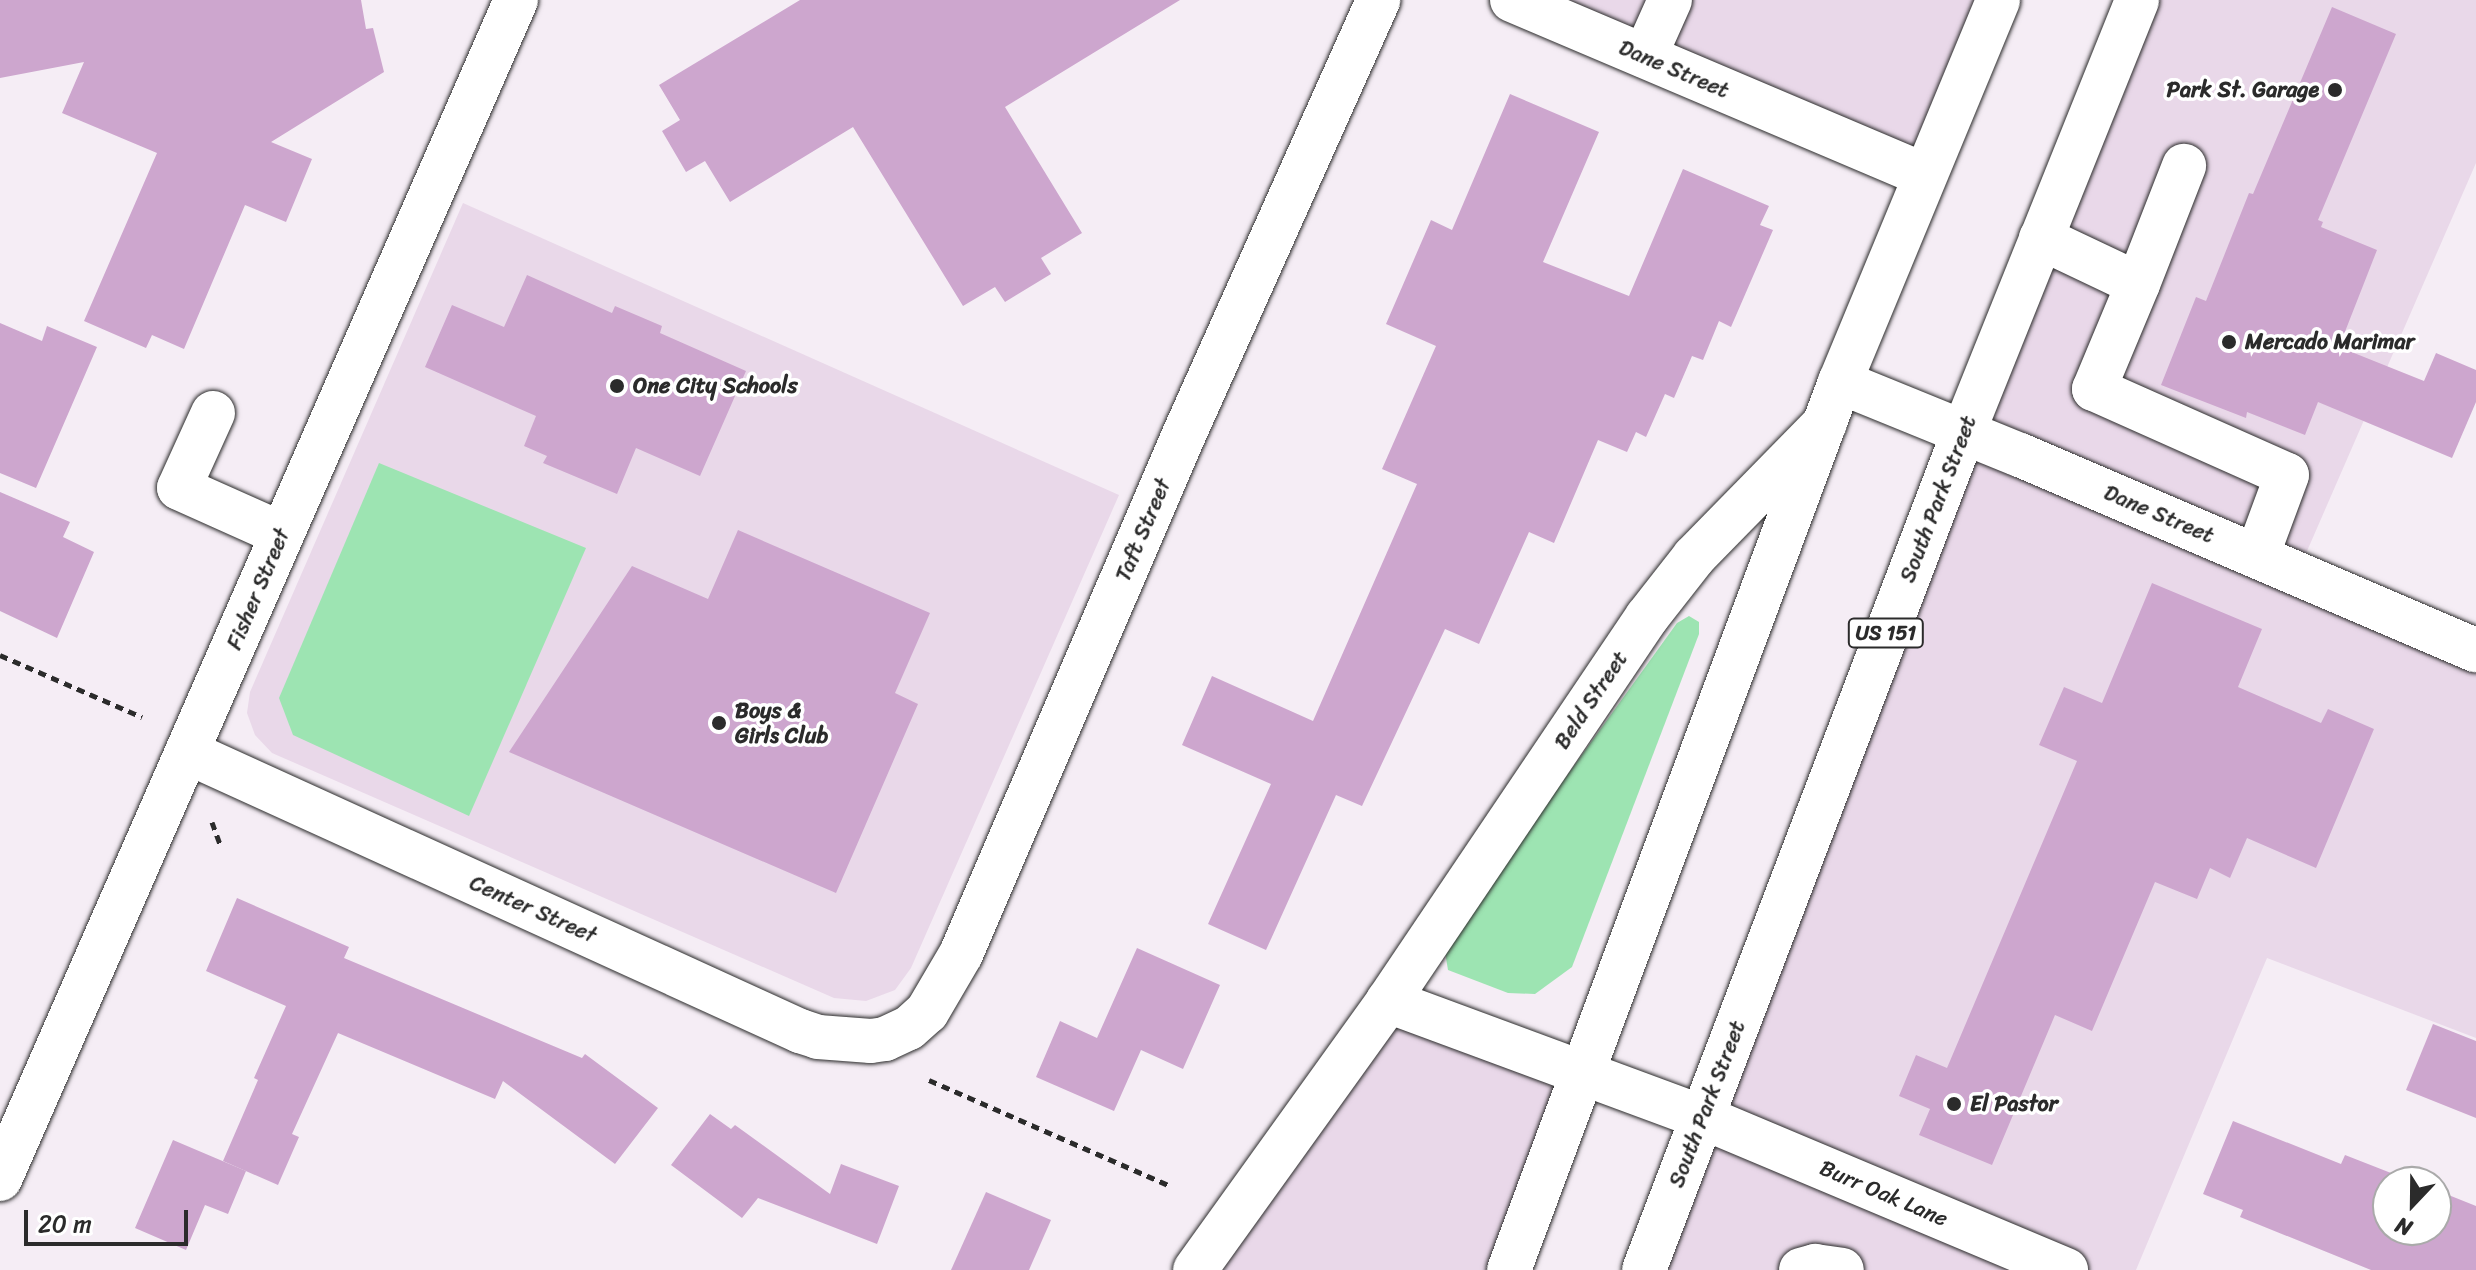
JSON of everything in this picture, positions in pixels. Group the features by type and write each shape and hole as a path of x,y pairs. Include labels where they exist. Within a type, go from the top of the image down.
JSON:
{"street":[{"name":"Fisher Street","path":"0,1179 516,0"},
{"name":"Taft Street","path":"885,1039 909,1028 927,1012 961,954 1182,439 1378,0"},
{"name":"Dane Street","path":"1512,0 1924,175"},
{"path":"1645,56 1670,0"},
{"path":"1509,1270 1840,382 1998,0"},
{"name":"South Park Street","path":"1644,1270 1964,431 2137,0"},
{"path":"2184,166 2094,389 2287,475 2257,556"},
{"path":"2041,238 2138,284"},
{"name":"Dane Street","path":"1840,382 1964,431 2476,650"},
{"path":"213,413 179,488 282,534"},
{"name":"Beld Street","path":"1195,1270 1388,1001 1647,617 1694,557 1825,423"},
{"name":"Center Street","path":"187,752 800,1031 841,1040 885,1039"},
{"path":"1388,1001 1702,1117"},
{"name":"Burr Oak Lane","path":"1702,1117 2066,1270"},
{"path":"1801,1270 1815,1266 1842,1270"}],"path":[{"path":"0,655 142,717"},
{"path":"929,1080 1168,1185"}],"shaded area":[{"path":"1512,0 1998,0 1924,175"},
{"path":"2137,0 2476,0 2476,163 2304,558 2476,650 2476,1038 2267,958 2136,1270 1644,1270"},
{"path":"463,203 1119,495 911,968 895,990 866,1001 834,998 272,753 255,735 247,713 250,692"},
{"path":"1388,1001 1584,1072 1509,1270 1195,1270"}],"green space":[{"path":"379,463 586,548 469,816 293,735 279,698"},
{"path":"1689,616 1699,622 1699,634 1572,967 1535,994 1508,993 1448,970 1444,946 1677,623"}],"building":[{"path":"0,0 361,0 366,29 373,28 384,72 271,142 312,159 286,222 245,205 184,349 152,335 146,348 84,321 157,153 62,113 84,62 0,78"},
{"path":"800,0 1180,0 1005,107 1082,233 1041,258 1051,274 1005,302 995,287 963,306 853,127 730,202 705,161 686,172 662,131 680,120 659,85"},
{"path":"2332,7 2396,34 2318,220 2323,222 2321,227 2377,250 2339,347 2424,381 2436,353 2476,370 2476,402 2452,458 2318,402 2305,435 2247,412 2246,418 2161,385 2196,297 2206,301 2249,193 2253,194"},
{"path":"1510,94 1599,132 1543,262 1629,296 1683,169 1769,206 1760,225 1773,230 1731,327 1719,321 1703,360 1692,356 1674,398 1665,394 1646,437 1636,432 1627,452 1598,440 1554,543 1529,532 1479,644 1445,629 1362,806 1336,795 1266,950 1208,924 1271,784 1182,745 1212,676 1313,721 1417,484 1382,469 1436,346 1386,324 1431,220 1452,230"},
{"name":"One City Schools","path":"527,275 612,313 615,306 662,326 660,333 746,371 700,476 636,448 617,494 543,463 547,456 524,446 536,416 425,367 452,305 504,327"},
{"path":"0,323 42,341 47,326 97,347 36,488 0,473"},
{"path":"0,492 70,522 63,537 94,552 57,638 0,611"},
{"name":"Boys & Girls Club","path":"738,530 930,613 895,693 918,704 836,893 509,752 632,566 708,599"},
{"path":"2152,583 2262,629 2238,687 2321,723 2328,709 2374,729 2316,868 2247,838 2230,878 2210,868 2197,899 2155,882 2092,1031 2055,1015 1992,1165 1919,1135 1930,1109 1899,1096 1916,1055 1947,1068 2077,761 2039,745 2064,687 2102,703"},
{"path":"237,898 349,947 344,958 582,1058 585,1054 658,1108 615,1164 503,1081 495,1099 338,1033 292,1134 299,1137 278,1185 223,1161 258,1080 254,1078 286,1006 206,971"},
{"path":"1137,948 1220,985 1183,1069 1141,1050 1114,1111 1036,1077 1060,1021 1097,1038"},
{"path":"2433,1024 2476,1041 2476,1118 2406,1090"},
{"path":"710,1114 731,1129 735,1125 830,1194 841,1164 899,1186 877,1244 758,1198 742,1218 671,1165"},
{"path":"2233,1121 2341,1164 2345,1155 2373,1166 2372,1246 2452,1246 2452,1196 2476,1206 2476,1270 2371,1270 2240,1217 2243,1210 2203,1194"},
{"path":"173,1140 246,1171 228,1214 205,1205 186,1250 135,1228"},
{"path":"986,1192 1051,1220 1029,1270 951,1270"}],"place":[{"name":"Park St. Garage","path":"2335,90"},
{"name":"Mercado Marimar","path":"2229,342"},
{"name":"One City Schools","path":"617,386"},
{"name":"Boys & Girls Club","path":"719,723"},
{"name":"El Pastor","path":"1954,1104"}]}
